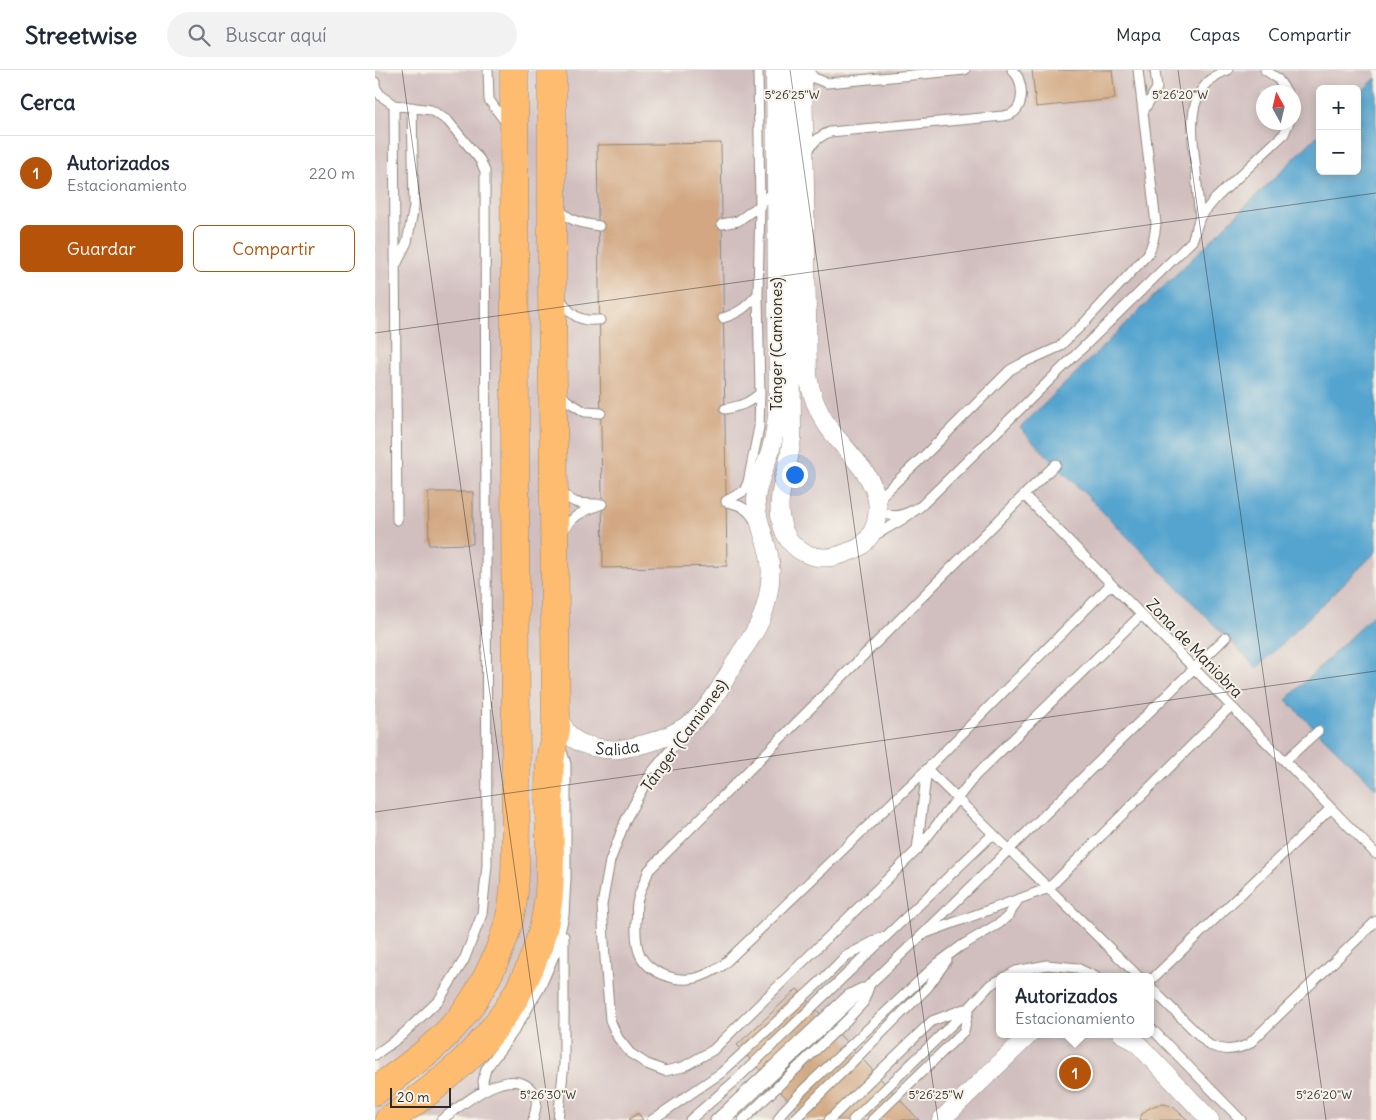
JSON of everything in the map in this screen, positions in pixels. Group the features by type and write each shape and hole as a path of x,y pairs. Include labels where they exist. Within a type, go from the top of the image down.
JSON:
{"main road":[{"path":"375,1091 425,1054 450,1029 468,1007 487,977 499,951 508,924 514,892 514,70"},
{"path":"389,1120 438,1084 477,1048 505,1013 524,980 536,951 549,893 550,762 555,718 552,70"}],"street":[{"name":"Tánger (Camiones)","path":"694,721 725,681 756,628 764,612 770,582 768,552 757,513 756,499 776,429 778,404 775,70"},
{"path":"790,70 792,438 779,502 781,521 785,533 792,544 803,553 815,557 829,558 855,549 867,540 876,521 877,503 873,486 827,425 811,391 809,376 803,70"},
{"name":"Salida","path":"555,718 567,733 579,742 598,748 620,750 669,736 694,721"},
{"path":"941,1120 1026,1038"},
{"path":"1129,1038 1136,1042 1210,1120"}],"lane":[{"path":"488,70 489,100 515,135"},
{"path":"758,70 760,205 758,294 759,427 748,482 744,491 726,502 745,508 762,534"},
{"path":"808,70 814,78 827,83 965,70"},
{"path":"804,160 813,142 830,132 1012,114 1021,102 1020,81 1012,70"},
{"path":"921,506 906,514 896,516 883,513 877,503 1010,370 1059,346 1085,322 1148,254 1152,246 1156,224 1138,70"},
{"path":"1143,112 1157,88 1155,70"},
{"path":"1200,217 1192,138 1195,105 1200,92 1209,81 1221,72 1228,70"},
{"path":"1265,70 1277,78 1282,85"},
{"path":"375,82 375,86 381,96 394,104 431,110 448,121 485,170 487,864 482,914 464,960 439,1000 401,1036 375,1055"},
{"path":"394,104 397,520"},
{"path":"395,268 407,242 413,207 412,107"},
{"path":"867,540 921,506 1192,241 1200,217 1217,198 1284,134 1286,130"},
{"path":"722,224 739,221 769,197 775,189"},
{"path":"552,194 558,208 566,217 576,222 599,226"},
{"path":"552,282 565,306 577,316 583,319 600,320"},
{"path":"723,318 736,314 758,294"},
{"path":"553,380 566,400 585,412 601,413"},
{"path":"725,409 751,401 760,393"},
{"path":"753,460 756,499"},
{"path":"1056,464 649,870 637,902 636,944 640,955 647,965 657,972 673,978 690,980 707,975 722,966 927,769 1111,584"},
{"path":"554,479 567,498 574,502 603,504 580,512 567,524 554,544"},
{"name":"Zona de Maniobra","path":"1024,495 1376,854"},
{"name":"Tánger (Camiones)","path":"694,721 651,773 626,818 611,861 602,905 610,1020 618,1038 630,1053 647,1064 665,1071 683,1067 713,1050 917,850 975,776 1141,615"},
{"path":"726,1120 923,934 1226,637"},
{"path":"923,934 1049,888 1231,706"},
{"path":"555,718 566,764 566,869 563,950 564,1064 558,1120"},
{"path":"1285,761 1318,731"},
{"path":"927,769 1135,973"},
{"path":"917,850 927,769"},
{"path":"1154,977 1331,808"},
{"path":"690,1120 735,1082 993,834"},
{"path":"778,1120 784,1110 804,1089 939,963 951,953 1000,923 1009,915 1018,900"},
{"path":"484,1090 483,1081 486,1069 514,1031 540,988 556,951 564,915"},
{"path":"1154,992 1209,1044 1219,1049 1239,1048 1249,1044 1376,920"},
{"path":"652,1120 721,1073 846,956 858,948 889,934"},
{"path":"793,1120 928,987 951,953"},
{"path":"1012,973 1047,965 1077,968 1088,973"},
{"path":"853,1120 969,1008 990,985 996,982"},
{"path":"743,1120 863,1003 869,985"},
{"path":"715,1120 848,995 869,985"},
{"path":"829,1120 932,1022 969,1008"},
{"path":"872,1120 965,1031 969,1008"},
{"path":"1154,1031 1241,1120"},
{"path":"441,1120 484,1090 495,1084 508,1082 521,1082 532,1090 537,1102 533,1120"},
{"path":"747,1120 753,1111"}],"shaded area":[{"path":"375,70 1376,70 1376,78 1361,92 1361,85 1316,85 1316,137 1020,428 1257,668 1376,552 1376,612 1287,700 1376,789 1376,1120 375,1120"}],"water":[{"path":"1376,78 1376,552 1257,668 1020,428 1316,137 1316,175 1361,175 1361,92"},
{"path":"1376,612 1376,789 1286,700"}],"building":[{"path":"1032,70 1112,70 1115,99 1036,107"},
{"path":"721,143 727,566 603,568 597,145"},
{"path":"428,492 473,492 473,544 429,545"},
{"path":"797,989 919,1120 807,1120 737,1045"},
{"path":"1165,1104 1173,1107 1188,1120 1139,1120 1148,1109 1156,1105"},
{"path":"638,1113 643,1120 628,1120"}],"place":[{"name":"Autorizados","path":"1075,1073"}]}
